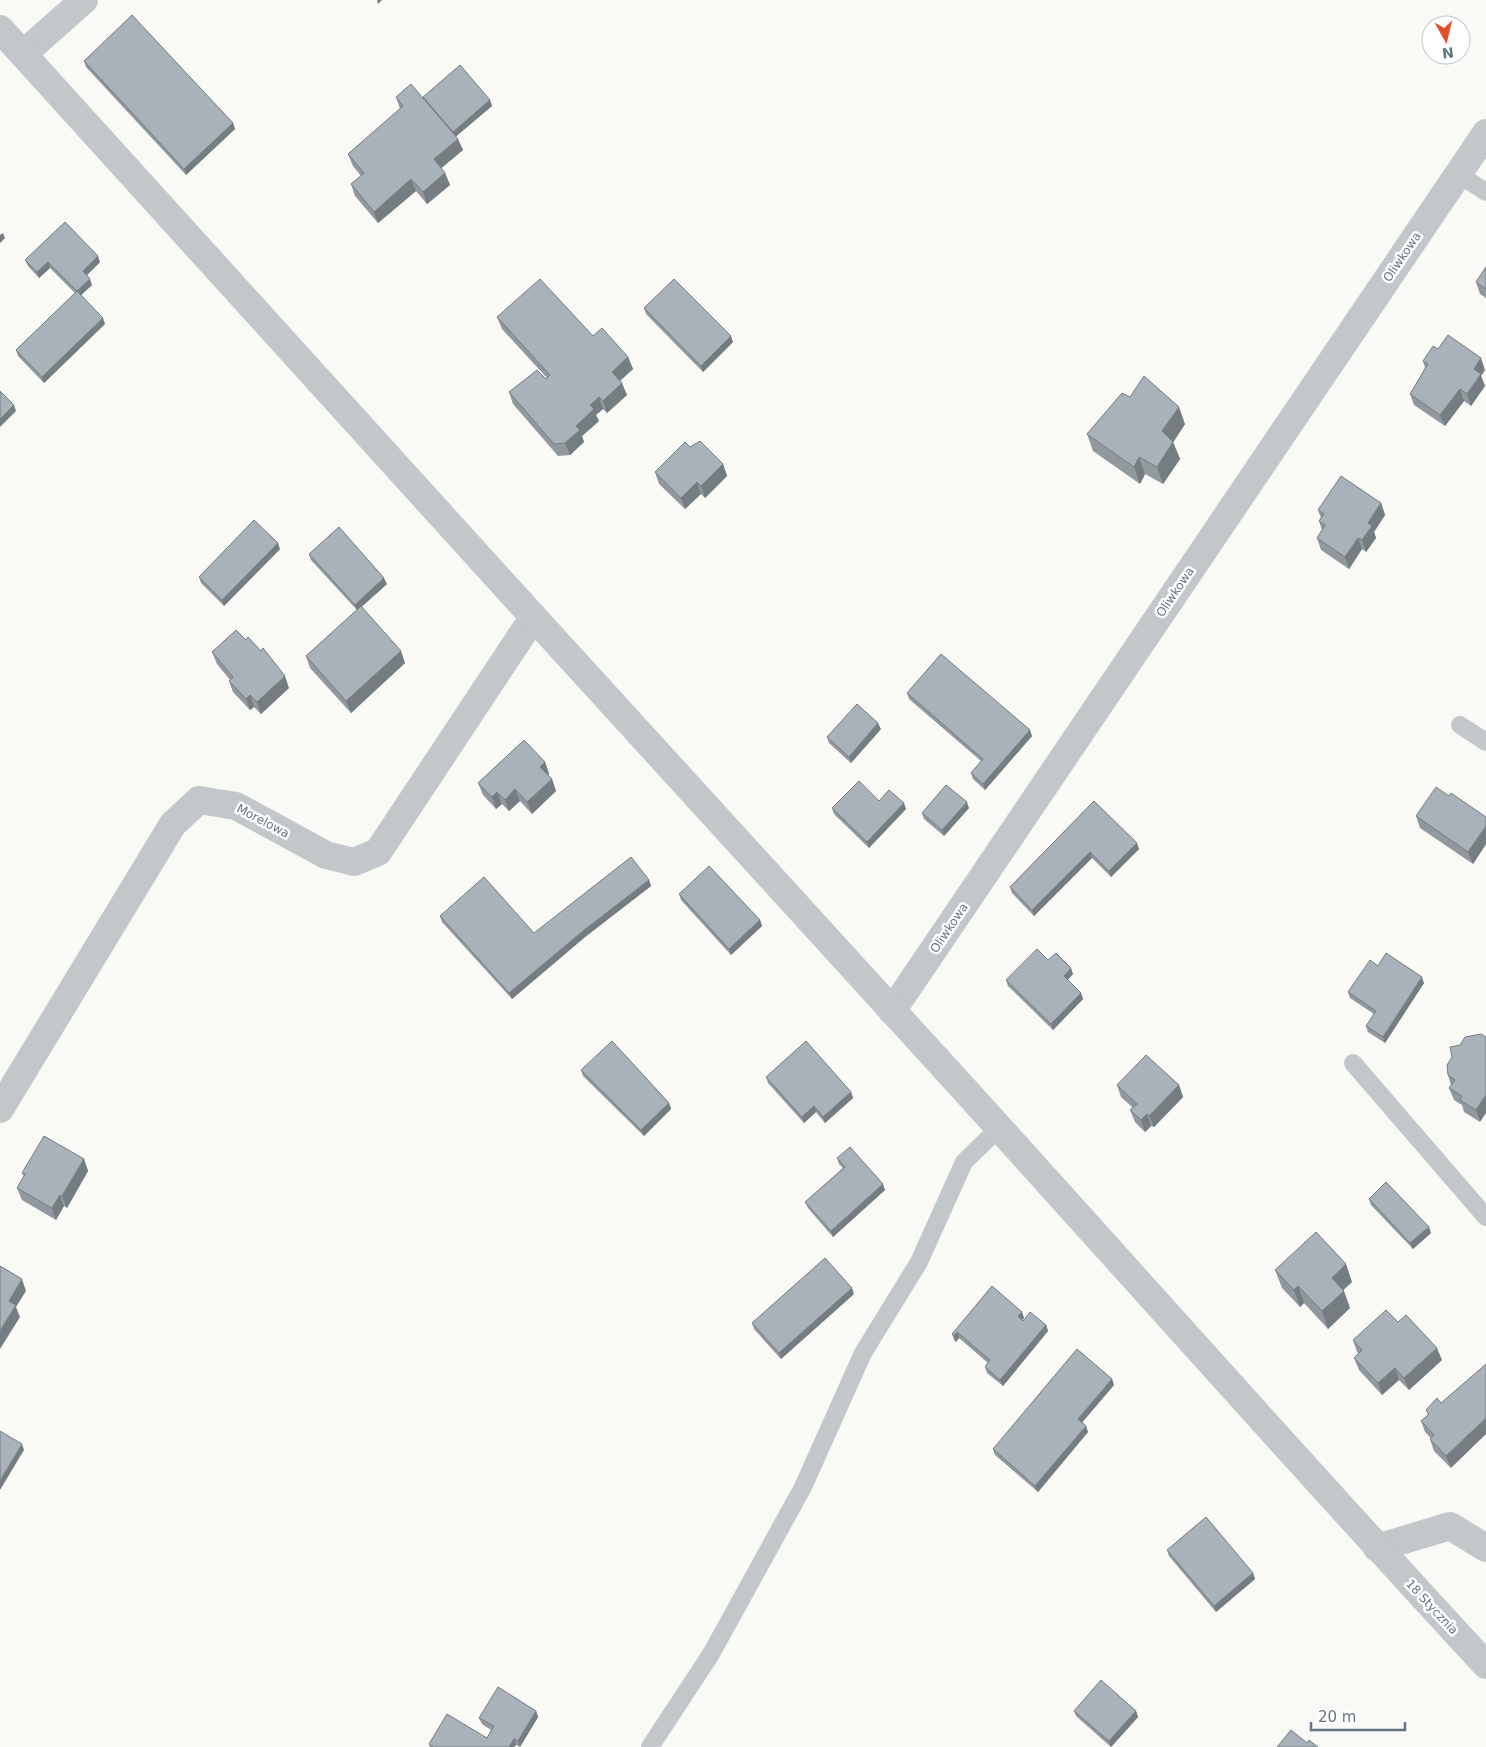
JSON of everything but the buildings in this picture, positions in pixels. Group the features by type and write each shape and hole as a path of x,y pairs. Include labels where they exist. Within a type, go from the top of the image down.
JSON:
{"street":[{"path":"23,54 84,0"},
{"name":"18 Stycznia","path":"0,29 533,618 999,1128 1377,1548 1486,1665"},
{"name":"Oliwkowa","path":"892,1011 1486,132"},
{"name":"Morelowa","path":"0,1108 173,824 199,800 236,806 326,855 354,862 378,852 533,618"},
{"path":"1377,1548 1450,1526 1486,1548"}],"lane":[{"path":"1458,174 1486,192"},
{"path":"1460,725 1486,742"},
{"path":"1353,1063 1486,1217"},
{"path":"650,1747 711,1654 803,1487 863,1353 919,1262 964,1162 999,1128"}]}
